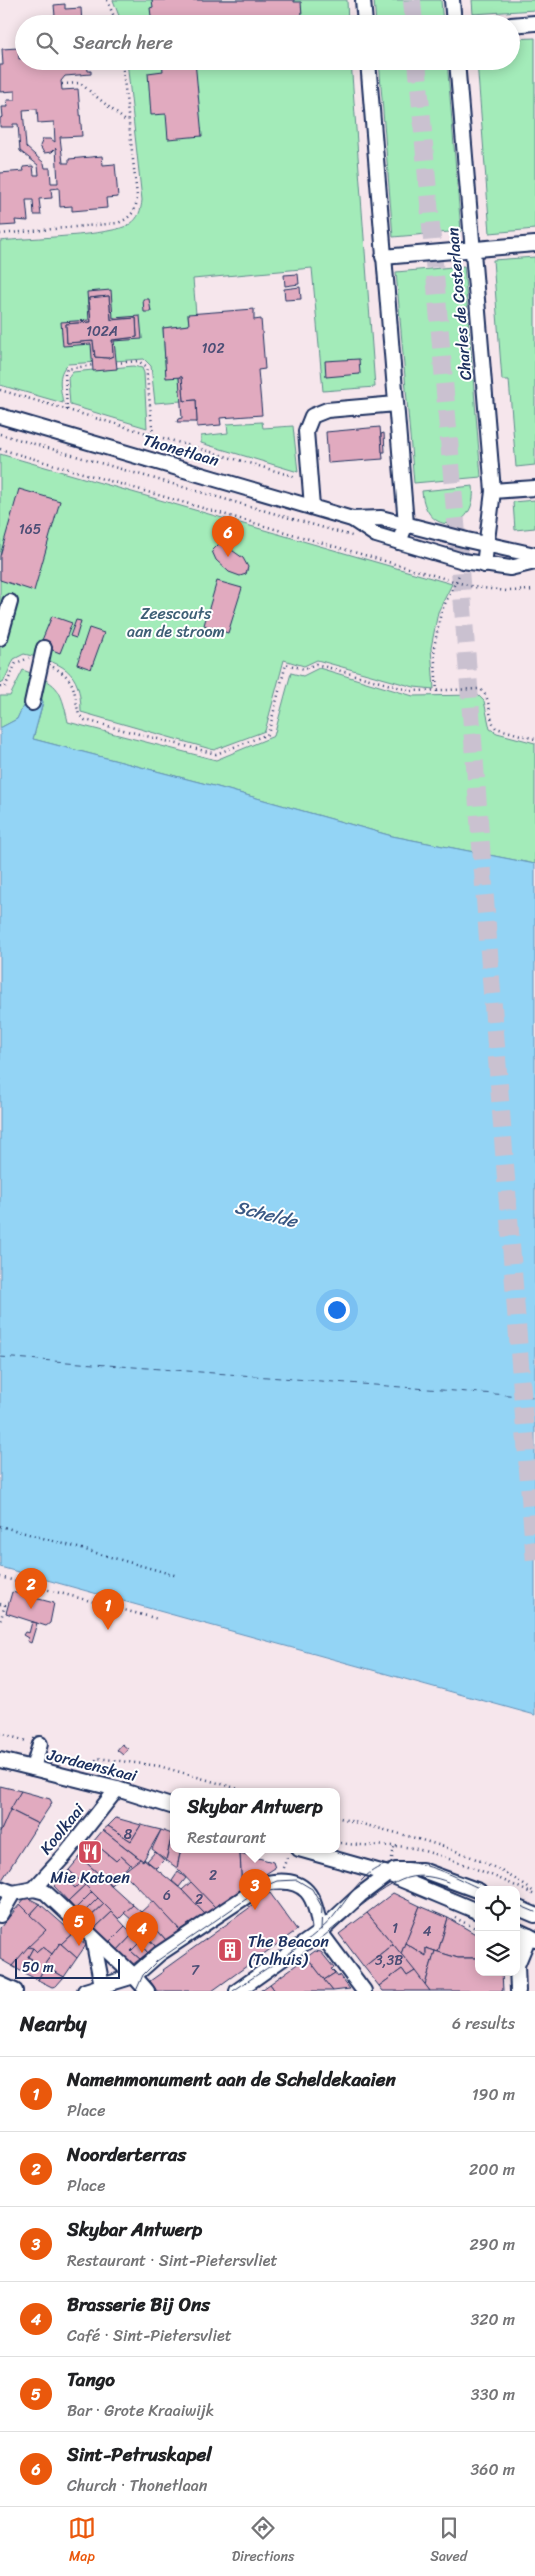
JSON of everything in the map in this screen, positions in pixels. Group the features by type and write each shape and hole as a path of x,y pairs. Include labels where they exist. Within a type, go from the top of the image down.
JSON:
{"street":[{"path":"363,0 364,15"},
{"path":"452,0 453,15"},
{"path":"520,24 535,23"},
{"path":"369,70 406,524 399,542"},
{"name":"Charles de Costerlaan","path":"458,70 492,492 488,545"},
{"path":"383,257 535,244"},
{"path":"312,507 306,431 312,416 328,410 396,404"},
{"name":"Thonetlaan","path":"0,416 352,519 376,535 463,561 510,568 535,562"},
{"path":"492,492 535,488"},
{"name":"Thonetlaan","path":"352,519 381,518 535,555"},
{"path":"484,565 488,545"},
{"path":"0,638 10,602"},
{"path":"32,703 44,648"},
{"path":"33,1768 36,1743"},
{"name":"Jordaenskaai","path":"0,1760 117,1789 170,1805"},
{"name":"Koolkaai","path":"34,1889 117,1789"},
{"path":"314,1853 389,1874 475,1910"},
{"path":"237,1991 320,1932 357,1898 395,1870 422,1870 475,1890"},
{"path":"85,1991 104,1988 134,1976 159,1954 266,1883 286,1882 306,1889 316,1905 320,1932 364,1991"},
{"path":"0,1888 13,1893 34,1889 45,1892 134,1976 147,1991"},
{"path":"0,1915 13,1893"},
{"path":"520,1909 535,1915"},
{"path":"518,1931 532,1937 517,1965 518,1991"},
{"path":"93,1939 104,1988"},
{"path":"0,1984 15,1991"}],"path":[{"path":"107,0 113,15"},
{"path":"0,234 118,223 130,216 135,210 137,196 123,70"},
{"path":"62,84 80,83 129,123"},
{"path":"116,362 138,361 146,366 153,435"},
{"path":"67,410 64,374 67,369 93,365"},
{"path":"0,390 310,481"},
{"path":"0,434 354,537"},
{"path":"0,449 456,582 499,590 535,590"},
{"path":"437,692 434,648 441,612 456,582 463,561"},
{"path":"0,687 5,687 8,684 16,663 27,658 41,662 59,670 68,677 74,687 79,715 85,720 216,754 268,734 286,664 304,669 316,664 412,691 437,692 480,689 487,697 489,716 496,728 535,739"},
{"path":"0,1526 178,1576"},
{"path":"0,1577 158,1619"},
{"path":"0,1604 4,1605 0,1622"},
{"path":"0,1733 36,1743"},
{"path":"26,1746 36,1743"},
{"path":"84,1781 97,1758 159,1766 236,1788"},
{"path":"340,1818 458,1852 514,1876 535,1893"},
{"path":"454,1918 475,1928"}],"green space":[{"path":"113,0 347,0 348,15 119,15"},
{"path":"374,0 441,0 442,15 375,15"},
{"path":"472,0 535,0 535,10 473,14"},
{"path":"535,38 535,229 490,233 478,70 520,70 520,39"},
{"path":"128,70 352,70 375,387 323,391 312,268 193,279 196,314 188,315 189,325 163,328 166,377 179,377 181,401 155,403 151,366 144,359 68,364 64,368 61,377 63,403 0,385 0,241 88,234 121,228 136,219 142,200"},
{"path":"380,70 448,70 461,231 393,237"},
{"path":"535,257 535,465 516,467 509,380 502,380 493,260"},
{"path":"464,266 481,477 414,483 396,272"},
{"path":"133,366 142,368 144,373 147,428 70,405 68,378 73,372"},
{"path":"262,422 263,428 293,426 298,472 201,443 201,436 228,433 227,424"},
{"name":"Zeescouts aan de stroom","path":"0,454 452,584 438,612 431,648 434,689 414,687 317,660 304,666 284,660 265,731 214,750 81,712 80,698 73,677 67,670 49,661 24,654 14,659 3,683 0,682"},
{"path":"473,486 472,502 468,513 460,521 450,524 441,522 432,517 425,506 422,491"},
{"path":"535,500 535,528 515,530 513,502"},
{"path":"319,668 413,696 478,695 484,701 490,729 497,733 535,743 535,864 392,836 214,786 33,739 43,702 34,683 17,719 0,728 0,696 10,696 23,670 44,679 56,688 63,701 68,722 216,760 274,736 291,673 303,676"}],"water":[{"name":"Schelde","path":"34,682 43,702 33,739 214,786 392,836 535,864 535,1715 0,1567 0,728 17,719"}],"building":[{"path":"152,0 294,0 294,2 301,2 302,15 151,15 150,8 153,7"},
{"path":"65,4 65,9 81,8 81,15 55,15 54,5"},
{"path":"15,48 15,70 91,71 91,74 65,76 61,81 62,90 78,89 82,136 60,137 63,163 69,163 69,159 102,156 103,165 115,164 118,197 106,198 107,208 72,211 72,206 60,207 59,188 51,189 52,198 39,199 41,215 34,215 33,200 26,200 28,221 15,220 16,225 0,226 0,173 24,171 23,167 33,166 34,175 39,175 38,165 20,151 18,124 13,124 13,127 0,127 0,118 3,117 2,107 8,107 7,100 15,100 15,91 0,92 0,65 3,65 2,49","holes":["37,109 38,123 54,122 55,142 51,139 43,139 40,146 44,153 52,152 56,148 58,183 51,183 50,168 45,168 44,163 26,147 23,110"]},
{"path":"196,70 202,136 168,139 166,114 151,115 148,73"},
{"path":"298,274 299,284 285,286 284,275"},
{"path":"300,287 301,299 285,300 284,289"},
{"path":"111,290 113,318 140,316 142,339 114,341 117,369 93,371 91,344 63,346 61,322 89,320 87,292","holes":["109,296 111,320 136,318 137,337 112,340 113,356 108,358 95,357 93,341 67,343 66,324 91,322 89,298"]},
{"path":"109,296 111,320 136,318 137,337 112,340 113,356 108,358 95,357 93,341 67,343 66,324 91,322 89,298"},
{"path":"143,299 149,299 151,312 144,312"},
{"path":"254,309 254,320 261,319 265,369 258,370 262,415 220,418 221,425 197,427 196,400 184,401 182,377 166,378 163,328 189,325 188,314"},
{"path":"359,359 360,374 326,377 325,361"},
{"path":"179,377 182,377 184,401 196,400 197,422 177,422 178,419 182,418"},
{"path":"380,427 383,459 328,463 326,432"},
{"path":"384,433 385,452 382,452 381,434"},
{"path":"19,489 60,501 34,591 0,580 0,556"},
{"path":"219,539 229,542 226,546 243,558 248,567 246,574 240,576 229,572 216,560 212,551 219,544"},
{"path":"217,581 242,588 228,633 204,625"},
{"path":"52,616 72,623 60,653 40,645"},
{"path":"76,620 81,621 76,638 70,636"},
{"path":"89,628 104,633 91,669 77,664"},
{"path":"12,1592 54,1603 50,1623 46,1626 6,1613"},
{"path":"32,1622 37,1623 31,1643 23,1635 25,1632 29,1633"},
{"path":"122,1744 128,1749 123,1755 117,1750"},
{"path":"0,1786 21,1791 0,1833"},
{"path":"21,1791 50,1799 52,1803 38,1824 10,1810"},
{"path":"10,1810 38,1824 2,1880 0,1879 0,1833"},
{"path":"116,1818 141,1825 131,1841 108,1826"},
{"path":"141,1825 161,1830 143,1861 103,1830 108,1826 131,1841"},
{"path":"103,1830 140,1859 133,1867 121,1856 116,1861 93,1842"},
{"path":"161,1830 170,1833 166,1860 152,1849"},
{"path":"93,1842 116,1861 121,1856 130,1864 111,1885 80,1857"},
{"path":"170,1845 170,1853 180,1853 177,1868 166,1860"},
{"path":"155,1852 164,1860 156,1868 147,1861"},
{"path":"180,1853 240,1853 242,1889 215,1908 177,1868"},
{"path":"240,1853 273,1862 275,1868 242,1889"},
{"path":"80,1857 133,1905 119,1919 69,1870"},
{"path":"140,1859 143,1861 144,1859 182,1890 205,1914 180,1930 123,1872"},
{"path":"69,1870 81,1882 75,1888 64,1876"},
{"path":"178,1872 186,1878 179,1887 172,1881"},
{"path":"64,1876 75,1888 81,1882 85,1885 68,1901 54,1886"},
{"path":"191,1882 215,1907 205,1914 182,1890"},
{"path":"85,1885 92,1892 75,1909 68,1901"},
{"path":"92,1892 98,1898 81,1915 75,1909"},
{"name":"The Beacon (Tolhuis)","path":"270,1893 297,1930 212,1991 157,1991 150,1981"},
{"path":"393,1893 420,1906 401,1954 367,1913"},
{"path":"26,1897 40,1904 30,1915 20,1904"},
{"path":"98,1898 104,1904 86,1921 81,1915"},
{"path":"153,1901 180,1930 166,1940 141,1912"},
{"path":"20,1904 46,1930 12,1966 0,1959 0,1928"},
{"path":"40,1904 73,1933 60,1943 52,1954 43,1947 37,1952 28,1947 46,1930 30,1915"},
{"path":"104,1904 112,1912 94,1929 86,1921"},
{"path":"133,1905 141,1912 133,1921 124,1913"},
{"path":"420,1906 448,1918 438,1952 426,1948 426,1956 405,1943"},
{"path":"112,1912 125,1926 108,1943 94,1929"},
{"path":"367,1913 393,1944 364,1967 339,1934"},
{"path":"448,1918 475,1934 475,1958 458,1958 438,1952"},
{"path":"148,1920 166,1940 156,1947 139,1928"},
{"path":"125,1926 133,1934 117,1951 108,1943"},
{"path":"73,1933 86,1945 77,1958 61,1944"},
{"path":"143,1933 156,1947 148,1953 136,1939"},
{"path":"132,1935 139,1943 131,1951 140,1959 132,1965 117,1951"},
{"path":"60,1943 77,1958 64,1977 44,1965"},
{"path":"139,1943 148,1953 140,1959 131,1951"},
{"path":"405,1943 426,1956 426,1948 435,1951 425,1985 401,1954"},
{"path":"393,1944 415,1971 407,1976 402,1969 379,1986 364,1967"},
{"path":"28,1947 33,1948 28,1957 32,1959 24,1973 12,1966"},
{"path":"43,1947 52,1954 44,1965 38,1980 24,1973 32,1959 28,1957 33,1948 37,1952"},
{"path":"315,1951 321,1952 334,1968 331,1969 335,1973 324,1980 307,1957"},
{"path":"435,1951 458,1958 475,1958 475,1976 502,1976 503,1991 430,1991 425,1985"},
{"path":"307,1957 333,1991 275,1991 270,1984"},
{"path":"45,1966 64,1977 56,1986 52,1987 38,1980"},
{"path":"402,1969 407,1976 415,1971 430,1991 383,1991 379,1986"},
{"path":"335,1973 338,1977 339,1975 350,1989 333,1991 324,1980"},
{"path":"270,1984 275,1991 260,1991"}],"ferry route":[{"path":"0,1357 535,1397"}],"tunnel":[{"path":"412,0 413,15"},
{"path":"418,70 462,594 535,1563"}],"tram line":[{"path":"233,1991 321,1929 332,1918 357,1885 377,1868 391,1863 407,1862 438,1870 475,1886"},
{"path":"319,1940 362,1905 397,1882 407,1878 423,1876 448,1882"},
{"path":"136,1991 143,1975 157,1961 265,1886 277,1881 297,1880 312,1889 322,1907 321,1930"},
{"path":"520,1906 535,1912"}],"place":[{"name":"Sint-Petruskapel","path":"228,557"},
{"name":"Noorderterras","path":"31,1609"},
{"name":"Namenmonument aan de Scheldekaaien","path":"108,1630"},
{"name":"Mie Katoen","path":"90,1852"},
{"name":"Skybar Antwerp","path":"255,1910"},
{"name":"Tango","path":"79,1946"},
{"name":"The Beacon (Tolhuis)","path":"230,1950"},
{"name":"Brasserie Bij Ons","path":"142,1953"}]}
